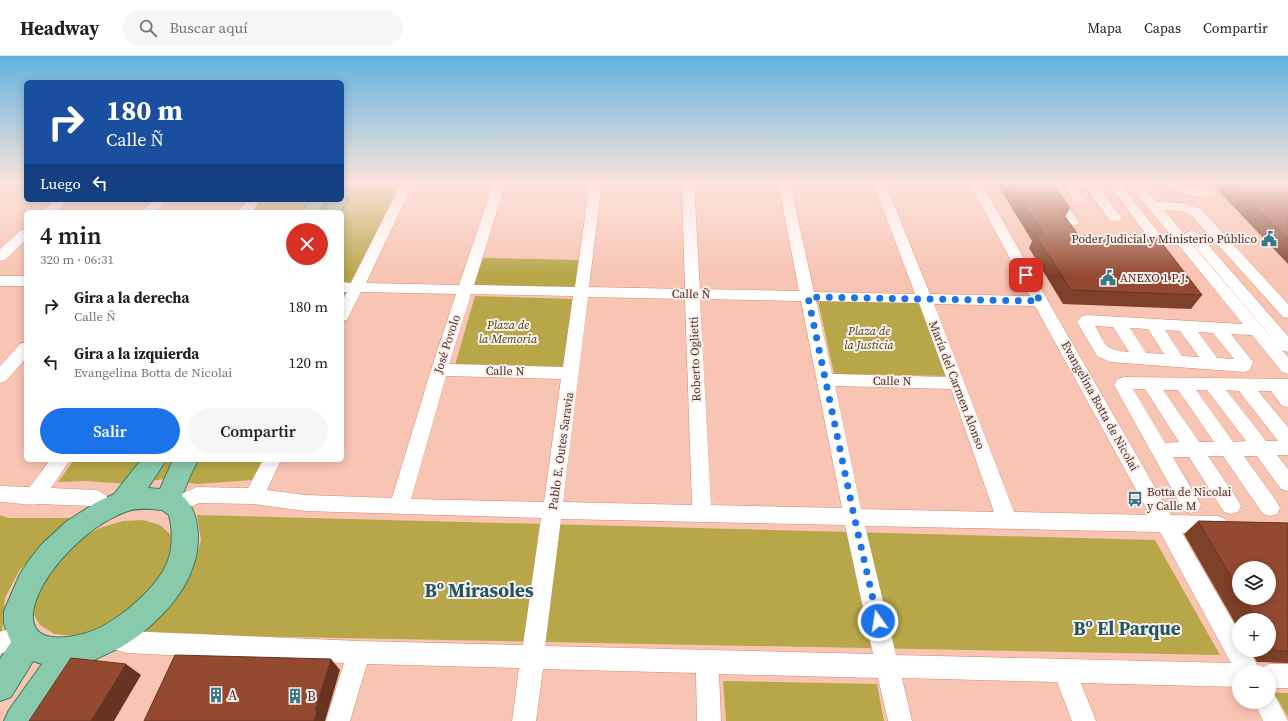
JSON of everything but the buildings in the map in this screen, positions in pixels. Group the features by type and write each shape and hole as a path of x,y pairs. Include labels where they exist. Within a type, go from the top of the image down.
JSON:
{"main road":[{"path":"0,686 17,640 18,613 28,584 47,556 73,531 112,507 145,474 153,462"},
{"path":"172,502 176,479 185,462"},
{"path":"20,721 63,662 97,643 144,613 162,594 178,571 184,551 185,536 183,516 172,502 139,499 112,507"},
{"path":"17,640 43,650 56,652 97,643"}],"street":[{"path":"344,308 349,287 391,213"},
{"name":"José Povolo","path":"398,507 438,370 490,213"},
{"name":"Pablo E. Outes Saravia","path":"524,721 592,213"},
{"name":"Roberto Oglietti","path":"689,213 702,513"},
{"path":"790,213 854,516 889,666 900,721"},
{"name":"María del Carmen Alonso","path":"891,213 957,383 1008,521"},
{"name":"Evangelina Botta de Nicolai","path":"992,213 1040,301 1246,665"},
{"path":"1066,213 1072,222"},
{"path":"1111,213 1115,218"},
{"path":"1137,213 1162,245"},
{"path":"1165,213 1256,330 1288,368"},
{"path":"1166,213 1288,346"},
{"path":"1197,213 1288,313"},
{"path":"0,257 24,235"},
{"path":"0,281 24,281"},
{"name":"Calle Ñ","path":"349,287 1040,301"},
{"path":"1218,328 1245,362 1244,366 1110,356 1103,352 1085,322 1087,320 1256,330"},
{"path":"1118,322 1141,358"},
{"path":"1153,324 1177,361"},
{"path":"1184,326 1212,363"},
{"path":"0,377 24,350"},
{"name":"Calle N","path":"438,370 571,373"},
{"name":"Calle N","path":"826,380 957,383"},
{"path":"1191,505 1122,385 1124,383 1281,384 1288,401"},
{"path":"172,502 197,495 254,496 305,503 398,507 1166,524 1233,516 1194,449 1150,383"},
{"path":"1182,384 1228,449 1269,520"},
{"path":"1212,384 1288,482"},
{"path":"1243,384 1288,440"},
{"path":"1159,450 1288,448"},
{"path":"34,497 60,462"},
{"path":"254,496 271,462"},
{"path":"0,494 34,497 96,498 101,503 112,507"},
{"path":"97,643 126,642 359,652 707,662 1232,675"},
{"path":"172,666 182,645"},
{"path":"338,721 359,652"},
{"path":"707,662 709,721"},
{"path":"1065,671 1084,721"},
{"path":"1276,676 1288,676"},
{"path":"1270,709 1276,721"}],"green space":[{"path":"344,213 385,213 344,296"},
{"path":"483,258 579,260 575,288 474,285"},
{"name":"Plaza de la Memoria","path":"475,296 574,299 563,368 455,365"},
{"name":"Plaza de la Justicia","path":"818,301 921,302 948,376 834,374"},
{"path":"73,462 262,462 253,480 197,484 165,479 128,484 86,481 58,482"},
{"path":"0,515 8,518 83,518 40,549 19,571 5,598 2,631 0,631"},
{"path":"197,515 1155,540 1220,655 138,634 167,606 192,573 201,540"},
{"path":"143,520 160,525 171,535 175,549 162,586 99,631 75,636 54,634 40,625 32,611 43,574 78,539 100,528 123,521"},
{"path":"723,681 877,684 884,721 726,721"},
{"path":"1276,693 1288,693 1288,717 1276,696"}],"place":[{"name":"Poder Judicial y Ministerio Público","path":"1269,239"},
{"name":"ANEXO 1 P.J.","path":"1108,278"},
{"name":"Botta de Nicolai y Calle M","path":"1135,499"},
{"name":"A","path":"216,695"},
{"name":"B","path":"295,696"}],"district":[{"name":"Bº Mirasoles","path":"479,590"},
{"name":"Bº El Parque","path":"1127,628"}],"route":[{"path":"878,621 854,516 808,297 1040,301 1026,275"}]}
